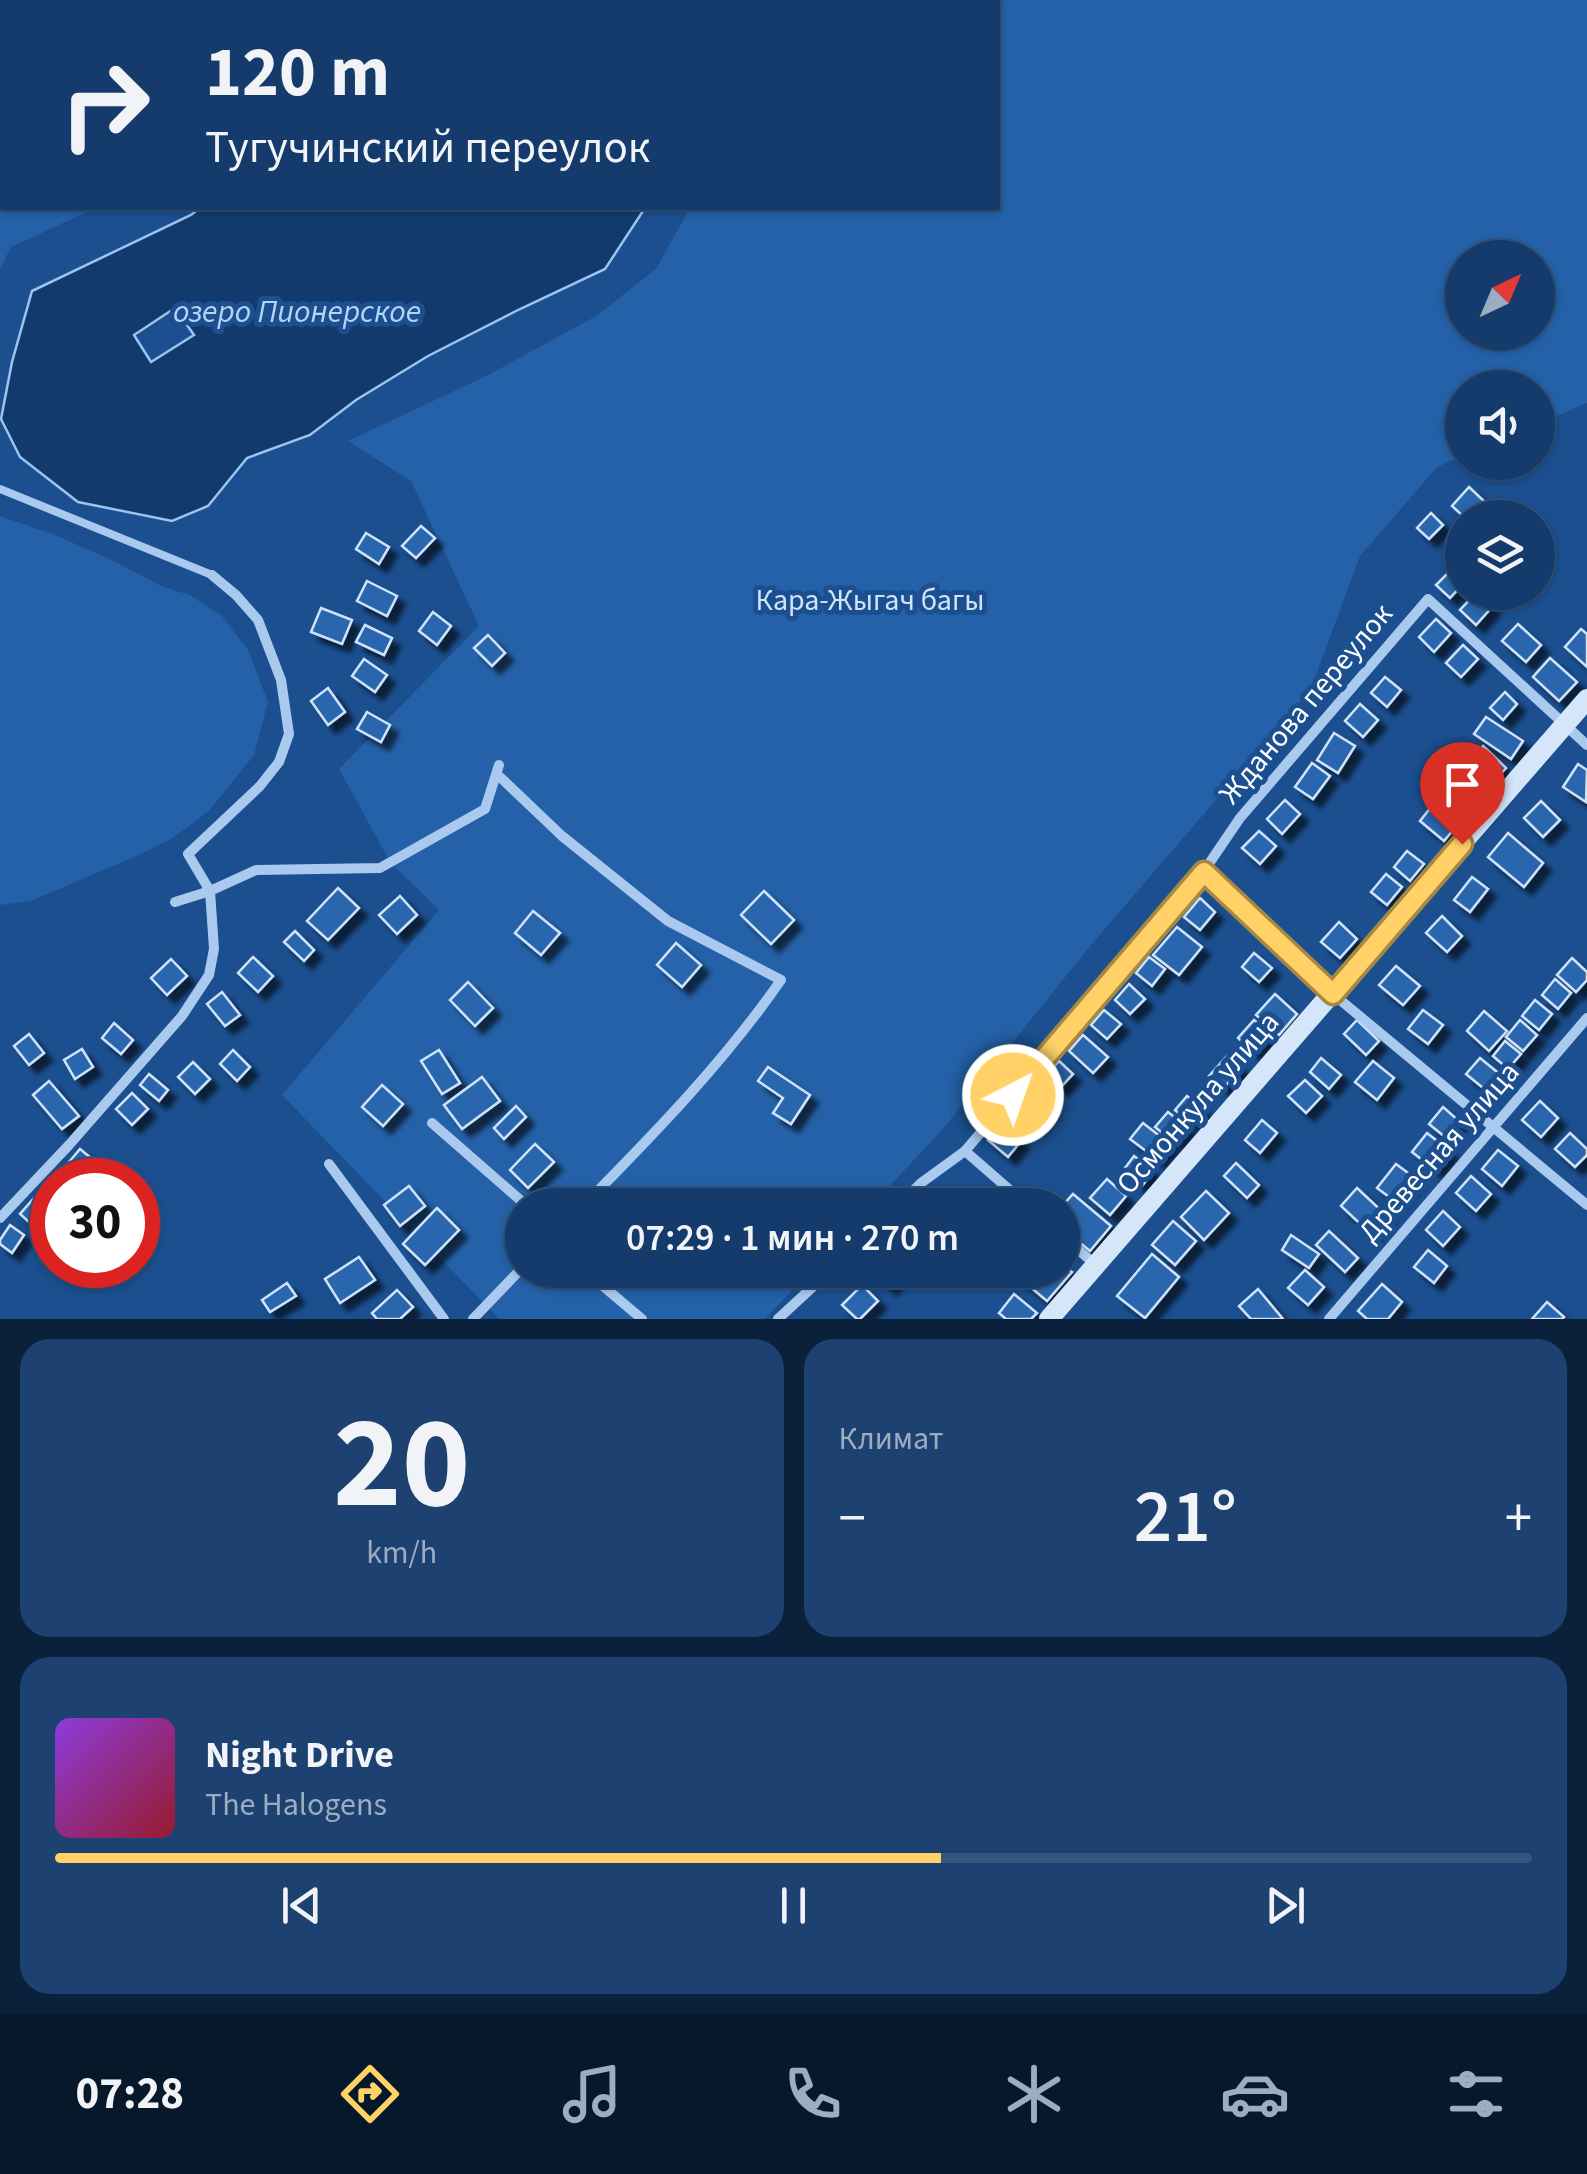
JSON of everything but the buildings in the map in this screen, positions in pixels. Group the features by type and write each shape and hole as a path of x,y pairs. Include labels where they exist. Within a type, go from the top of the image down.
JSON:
{"street":[{"path":"0,1218 182,1016 210,975 214,949 210,891 188,854 260,786 279,762 289,734 281,680 258,620 212,575"},
{"name":"Жданова переулок","path":"1204,872 1240,818 1428,600 1587,744"},
{"name":"Осмонкула улица","path":"1050,1319 1587,699"},
{"path":"175,902 256,870 380,868 485,809 499,771 562,836 668,921 782,980 755,1018 661,1126 601,1188"},
{"path":"917,1188 966,1151 1204,872 1333,994 1587,1205"},
{"name":"Древесная улица","path":"1329,1319 1587,1018"},
{"path":"432,1123 507,1188"},
{"path":"966,1151 1008,1188"},
{"path":"330,1164 444,1319"},
{"path":"1080,1252 1096,1266"},
{"path":"473,1319 505,1286"},
{"path":"605,1288 642,1319"},
{"path":"778,1319 812,1288"}],"lane":[{"path":"0,489 212,575"}],"green space":[{"name":"Кара-Жыгач багы","path":"1000,0 1587,0 1587,403 1555,417 1555,370 1445,370 1445,463 1437,467 1360,556 1310,691 1091,945 943,1129 888,1188 505,1188 505,1288 794,1288 765,1319 499,1319 282,1095 439,910 390,862 339,769 479,626 411,481 348,441 488,375 596,316 656,269 689,210 1000,210"},
{"path":"0,210 92,210 11,247 0,269"},
{"path":"0,516 55,535 163,587 190,595 222,616 248,650 268,702 254,755 209,811 173,838 139,855 31,901 0,905"}],"water":[{"name":"озеро Пионерское","path":"197,210 644,210 605,269 428,356 356,400 310,435 247,458 208,506 172,521 78,502 20,457 1,419 32,291","holes":["175,308 194,335 151,362 134,335"]}],"route":[{"path":"1013,1095 1204,872 1333,994 1462,844"}]}
